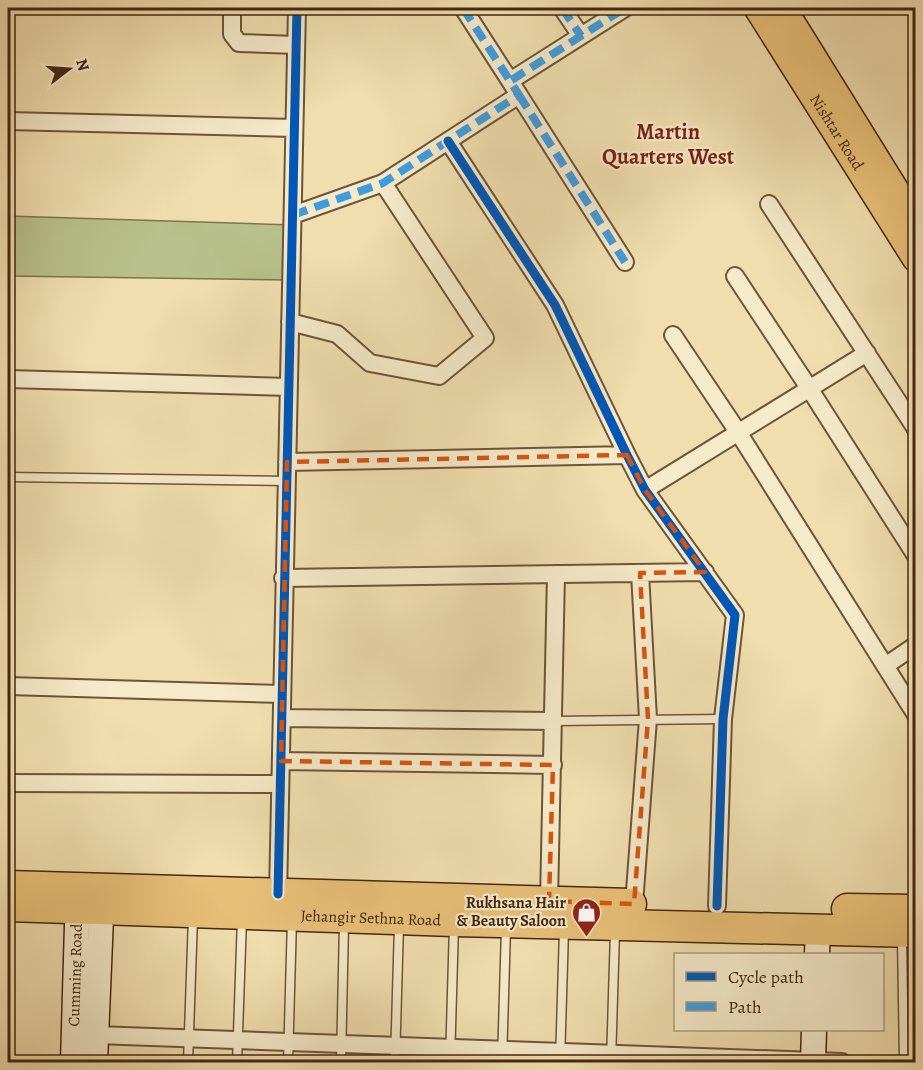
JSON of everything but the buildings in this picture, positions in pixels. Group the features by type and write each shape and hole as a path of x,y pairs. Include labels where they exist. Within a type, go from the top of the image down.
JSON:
{"highway":[{"name":"Jehangir Sethna Road","path":"8,886 193,914 242,915 285,905 344,917 506,922 556,912"},
{"name":"Jehangir Sethna Road","path":"8,906 90,898 625,914 818,941 911,925"},
{"name":"Jehangir Sethna Road","path":"625,914 717,906 911,925"}],"main road":[{"name":"Nishtar Road","path":"758,8 914,261"},
{"name":"Nishtar Road","path":"782,8 915,224"}],"street":[{"path":"232,8 232,34 239,43 297,45"},
{"path":"285,905 280,784 297,8"},
{"path":"463,8 625,262"},
{"path":"562,8 580,36"},
{"path":"293,216 383,183 448,141 580,36 625,8"},
{"path":"8,121 294,128"},
{"path":"448,141 555,305 645,490 735,615 723,719 717,906"},
{"path":"290,322 337,334 370,363 439,376 485,338 383,183"},
{"path":"770,204 915,429"},
{"path":"735,276 915,556"},
{"path":"673,335 738,432 915,716"},
{"path":"645,490 867,353"},
{"path":"8,379 289,387"},
{"path":"287,462 627,455"},
{"path":"283,578 705,572"},
{"path":"625,914 648,719 640,573"},
{"path":"556,574 553,765 556,912"},
{"path":"885,666 915,645"},
{"path":"8,687 282,694"},
{"path":"282,718 554,721"},
{"path":"281,761 553,765"},
{"path":"8,783 280,784"},
{"name":"Cumming Road","path":"90,898 96,1035 95,1062"},
{"name":"Cumming Road","path":"73,1062 90,898"},
{"path":"813,1062 814,1031"},
{"path":"96,1035 341,1044 395,1054 842,1062"}],"lane":[{"path":"8,477 286,481"},
{"path":"554,721 723,719"},
{"path":"285,905 288,1062"},
{"path":"556,912 560,1057"},
{"path":"188,1062 193,914"},
{"path":"611,1058 625,914"},
{"path":"237,1062 242,915"},
{"path":"340,1062 344,917"},
{"path":"395,1054 399,919"},
{"path":"450,1055 454,921"},
{"path":"502,1056 506,922"},
{"path":"904,1062 911,925"}],"highlighted area":[{"path":"627,455 645,490 705,572 640,573 648,719 634,904 549,901 553,765 281,761 287,462"}],"green space":[{"path":"8,216 292,225 291,280 8,276"}],"marked path":[{"path":"463,8 510,81"},
{"path":"562,8 581,36"},
{"path":"293,215 383,183 519,95 510,81 625,8"},
{"path":"519,95 625,262"}],"cycle path":[{"path":"278,894 297,8"},
{"path":"448,141 555,305 645,490 735,615 723,719 717,906"}],"place":[{"name":"Rukhsana Hair & Beauty Saloon","path":"587,938"}],"district":[{"name":"Martin Quarters West","path":"668,144"}]}
